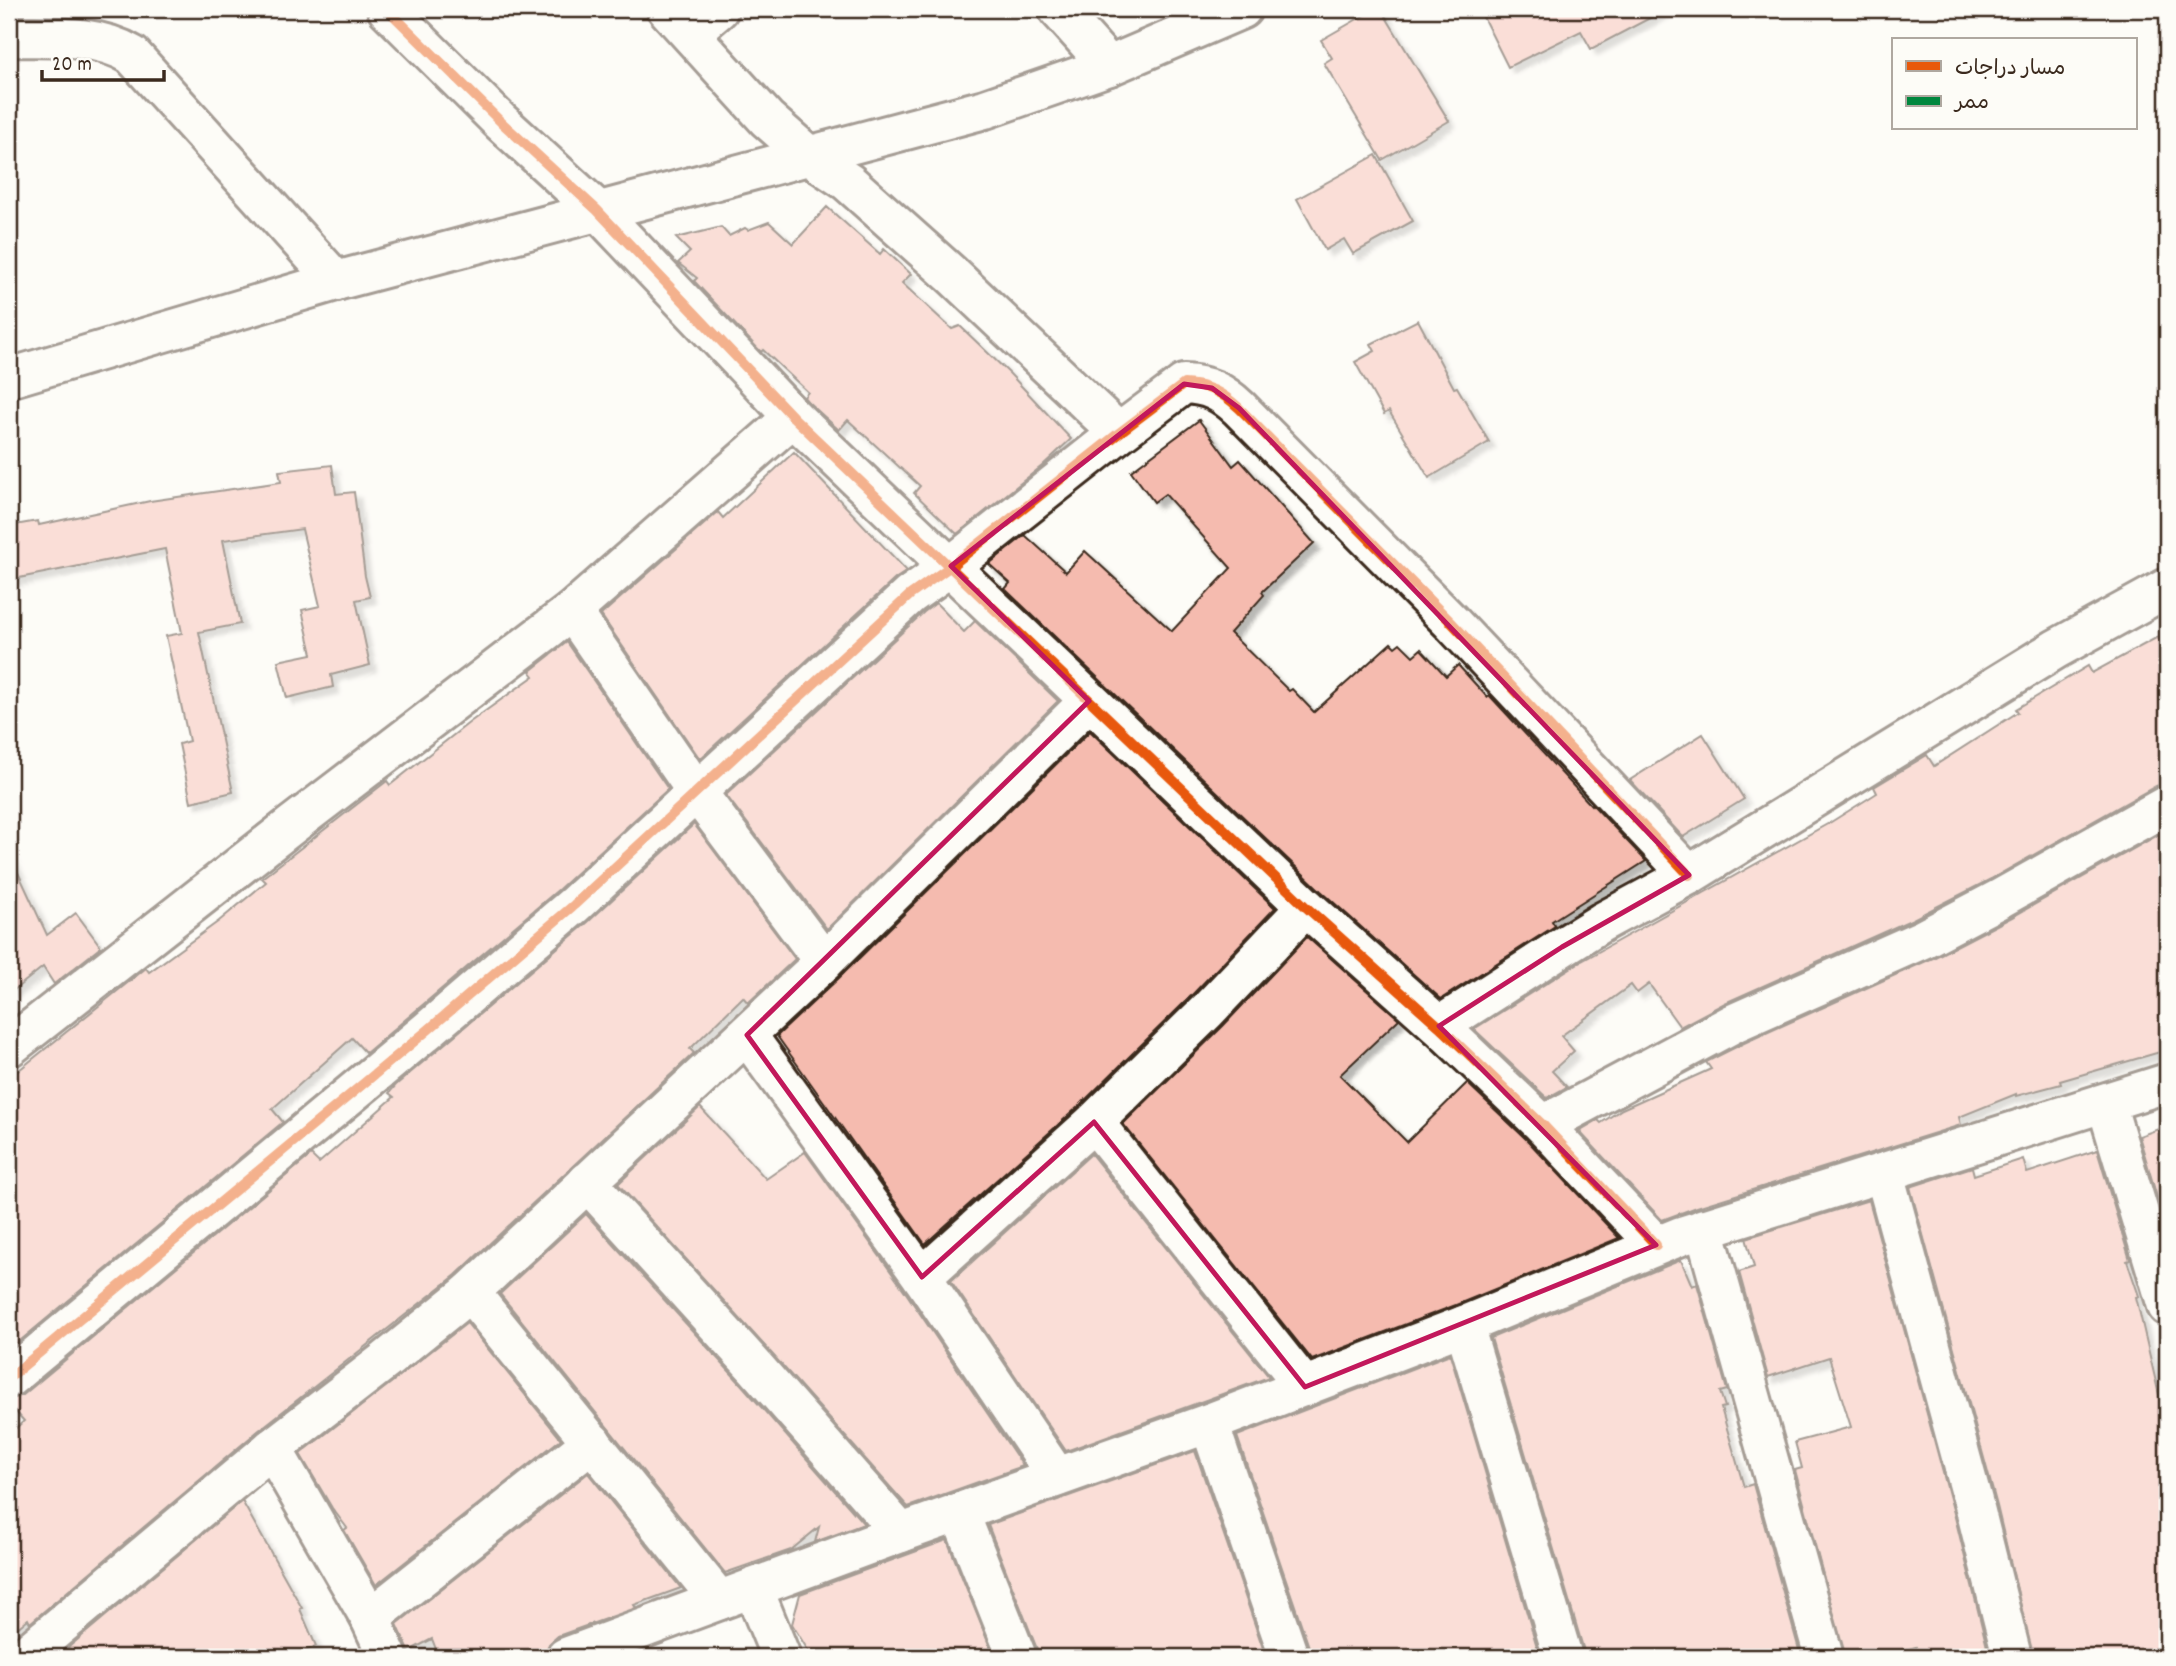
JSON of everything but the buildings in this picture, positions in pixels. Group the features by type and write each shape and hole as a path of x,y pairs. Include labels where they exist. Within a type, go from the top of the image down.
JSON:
{"street":[{"path":"1058,9 1108,66"},
{"path":"9,377 337,281 985,109 1108,66 1242,9"},
{"path":"403,14 502,121 597,210 793,418 1306,907 1439,1026 1543,1125 1656,1245"},
{"path":"693,17 767,119 809,156 848,182 941,265 1119,433"},
{"path":"9,37 101,41 132,55 337,281"},
{"path":"9,1378 439,1021 574,905 900,603 1184,384 1212,388 1226,396 1451,622 1689,875"},
{"path":"11,1037 572,611 793,418"},
{"path":"1439,1026 1602,922 1689,875 2056,649 2167,588"},
{"path":"572,611 696,791 824,962"},
{"path":"23,1657 272,1448 470,1292 824,962 1089,701"},
{"path":"1543,1125 1734,1023 1923,939 2167,805"},
{"path":"922,1277 1094,1122 1207,1011 1306,907"},
{"path":"747,1035 922,1277 1057,1477"},
{"path":"566,1657 1305,1387 1464,1325 1656,1245 2167,1083"},
{"path":"2106,1103 2167,1306"},
{"path":"1094,1122 1305,1387"},
{"path":"1884,1173 1976,1512 2012,1657"},
{"path":"587,1182 901,1533"},
{"path":"1704,1228 1824,1657"},
{"path":"470,1292 592,1442 736,1594 781,1657"},
{"path":"1464,1325 1563,1657"},
{"path":"1209,1423 1289,1657"},
{"path":"370,1618 592,1442"},
{"path":"272,1448 370,1618 388,1657"},
{"path":"960,1514 1017,1657"}],"highlighted area":[{"path":"1184,384 1212,388 1239,408 1689,875 1562,947 1439,1026 1656,1245 1305,1387 1094,1122 922,1277 747,1035 1089,701 951,566"}],"marked path":[{"path":"2160,1278 2167,1276"}],"cycle path":[{"path":"387,9 501,122 597,210 793,417 1306,907 1439,1026 1543,1125 1656,1245"},
{"path":"9,1378 428,1030 574,905 910,595 1184,384 1214,390 1239,408 1451,622 1689,875"}]}
